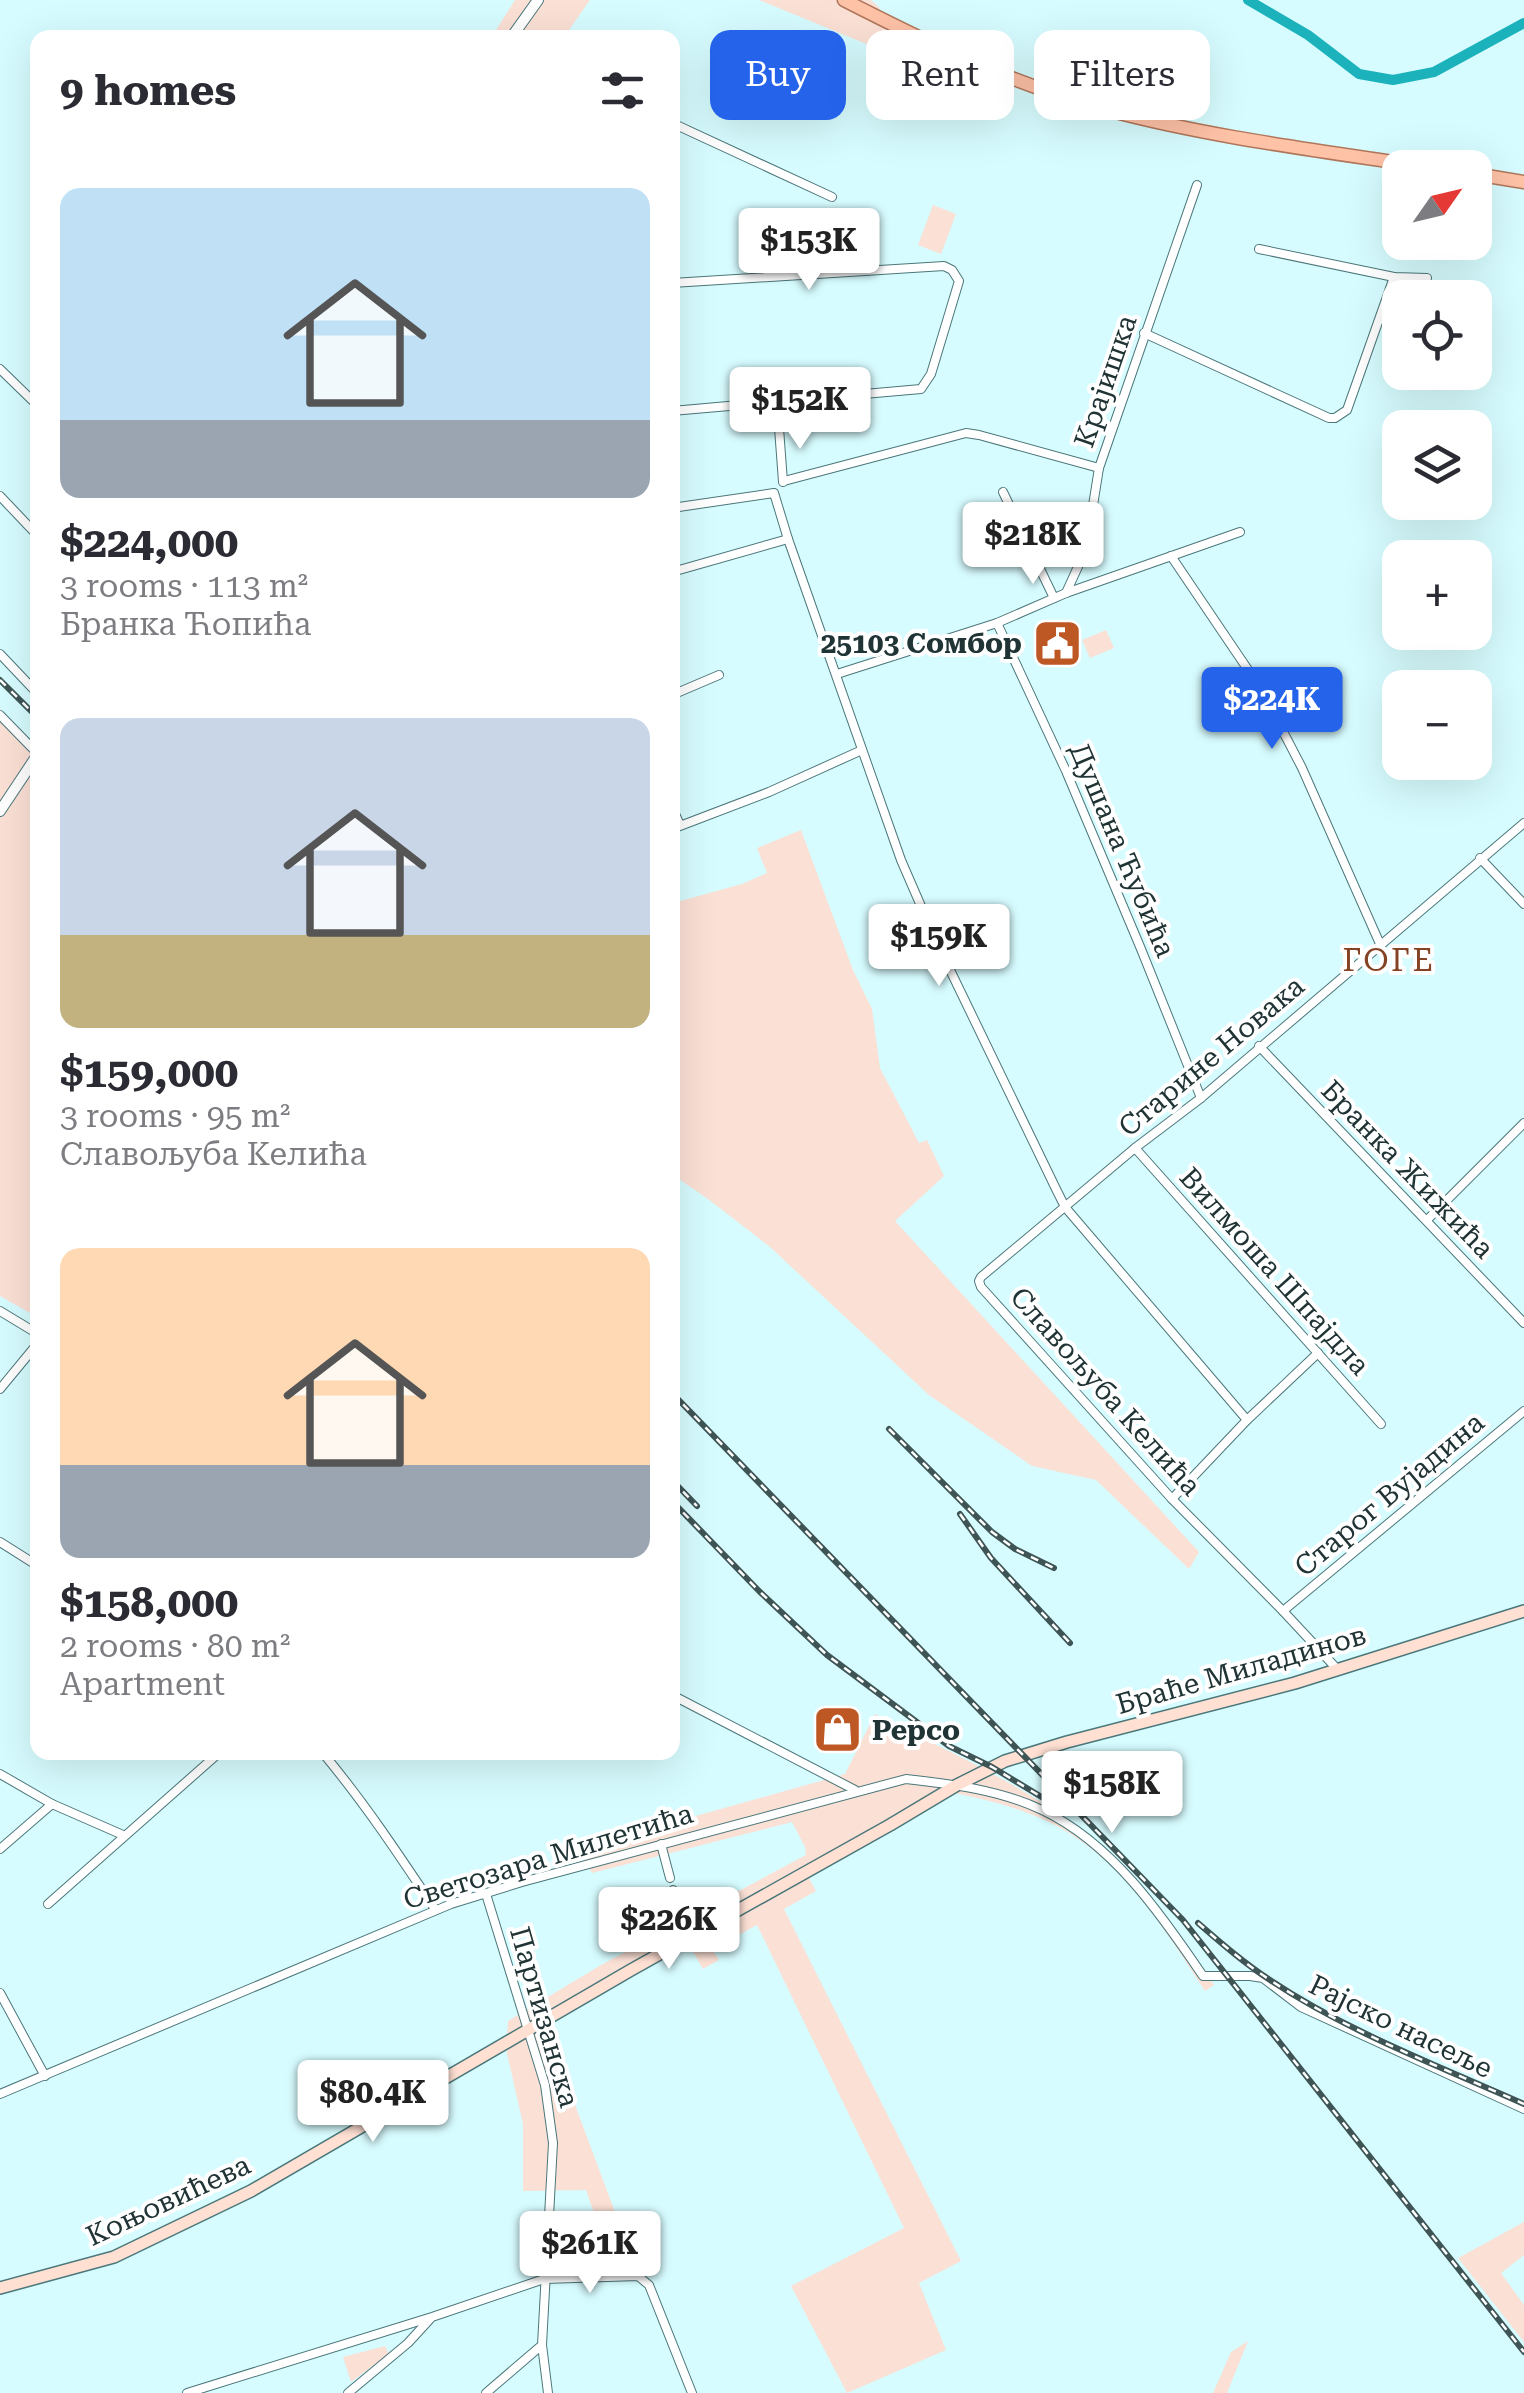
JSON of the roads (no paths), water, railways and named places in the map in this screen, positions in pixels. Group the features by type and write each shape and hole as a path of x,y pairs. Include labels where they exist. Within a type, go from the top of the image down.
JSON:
{"main road":[{"path":"844,0 971,62 1101,108 1223,136 1382,160"},
{"path":"1492,177 1524,182"},
{"name":"Браће Миладинов","path":"973,1777 1018,1756 1295,1684 1524,1611"},
{"name":"Коњовићева","path":"0,2288 89,2266 145,2243 284,2173 973,1777"}],"street":[{"path":"517,30 538,0"},
{"path":"680,126 832,196"},
{"name":"Крајишка","path":"1066,592 1086,549 1099,468 1197,185"},
{"path":"1259,249 1394,276 1427,278"},
{"path":"680,282 944,266 959,281 922,388 680,409"},
{"path":"1144,333 1336,418 1347,410 1394,276"},
{"path":"0,368 30,398"},
{"path":"777,401 784,482"},
{"path":"680,507 774,492 784,482 966,434 1099,468"},
{"path":"774,492 901,860 1065,1207 1247,1420"},
{"path":"1003,492 1054,598"},
{"path":"0,496 30,528"},
{"path":"837,674 997,623 1066,592 1240,532"},
{"path":"680,570 788,539"},
{"path":"1171,556 1261,689 1302,768 1380,944"},
{"name":"Душана Ћубића","path":"997,623 1066,772 1200,1098"},
{"path":"0,654 30,686"},
{"path":"680,692 719,675"},
{"path":"0,716 30,746"},
{"path":"680,825 769,792 862,750"},
{"path":"0,811 30,766"},
{"name":"Старине Новака","path":"1065,1207 1200,1098 1524,823"},
{"path":"1480,858 1524,904"},
{"name":"Бранка Жижића","path":"1259,1046 1524,1323"},
{"path":"1427,1220 1524,1123"},
{"name":"Вилмоша Шпајдла","path":"1135,1148 1381,1424"},
{"name":"Славољуба Келића","path":"1065,1207 981,1276 979,1282 1172,1499 1338,1670"},
{"path":"0,1310 30,1329"},
{"path":"0,1390 30,1352"},
{"path":"1172,1499 1247,1420 1318,1354"},
{"name":"Старог Вујадина","path":"1282,1611 1524,1411"},
{"path":"0,1542 30,1561"},
{"path":"680,1699 856,1791"},
{"path":"48,1904 211,1760"},
{"path":"329,1760 388,1838 435,1910"},
{"path":"0,1774 52,1804 124,1836"},
{"name":"Светозара Милетића","path":"0,2094 435,1910 660,1844 906,1779 957,1785 1024,1802 1054,1816 1130,1880 1202,1976"},
{"path":"0,1849 52,1804"},
{"path":"660,1844 670,1878"},
{"path":"673,1890 688,1938"},
{"name":"Партизанска","path":"486,1894 546,2085 552,2123 542,2345 548,2393"},
{"name":"Рајско насеље","path":"1202,1976 1264,1978 1301,2007 1524,2110"},
{"path":"0,1993 45,2076"},
{"path":"187,2393 544,2279 638,2276 650,2285 692,2393"},
{"path":"348,2393 408,2343 432,2317"},
{"path":"486,2393 542,2345"}],"waterway":[{"path":"1248,0 1308,35 1359,74 1393,80 1434,72 1524,23"}],"railway":[{"path":"0,680 30,710"},
{"path":"680,1401 1183,1920 1524,2352"},
{"path":"889,1429 992,1532 1015,1549 1054,1568"},
{"path":"680,1488 697,1506"},
{"path":"680,1509 827,1655 949,1746 1068,1813"},
{"path":"960,1514 991,1558 1070,1643"},
{"path":"1198,1923 1233,1953 1300,1999 1394,2047 1524,2104"}],"place":[{"name":"25103 Сомбор","path":"1057,643"},
{"name":"Pepco","path":"837,1730"}],"district":[{"name":"ГОГЕ","path":"1389,960"}]}
